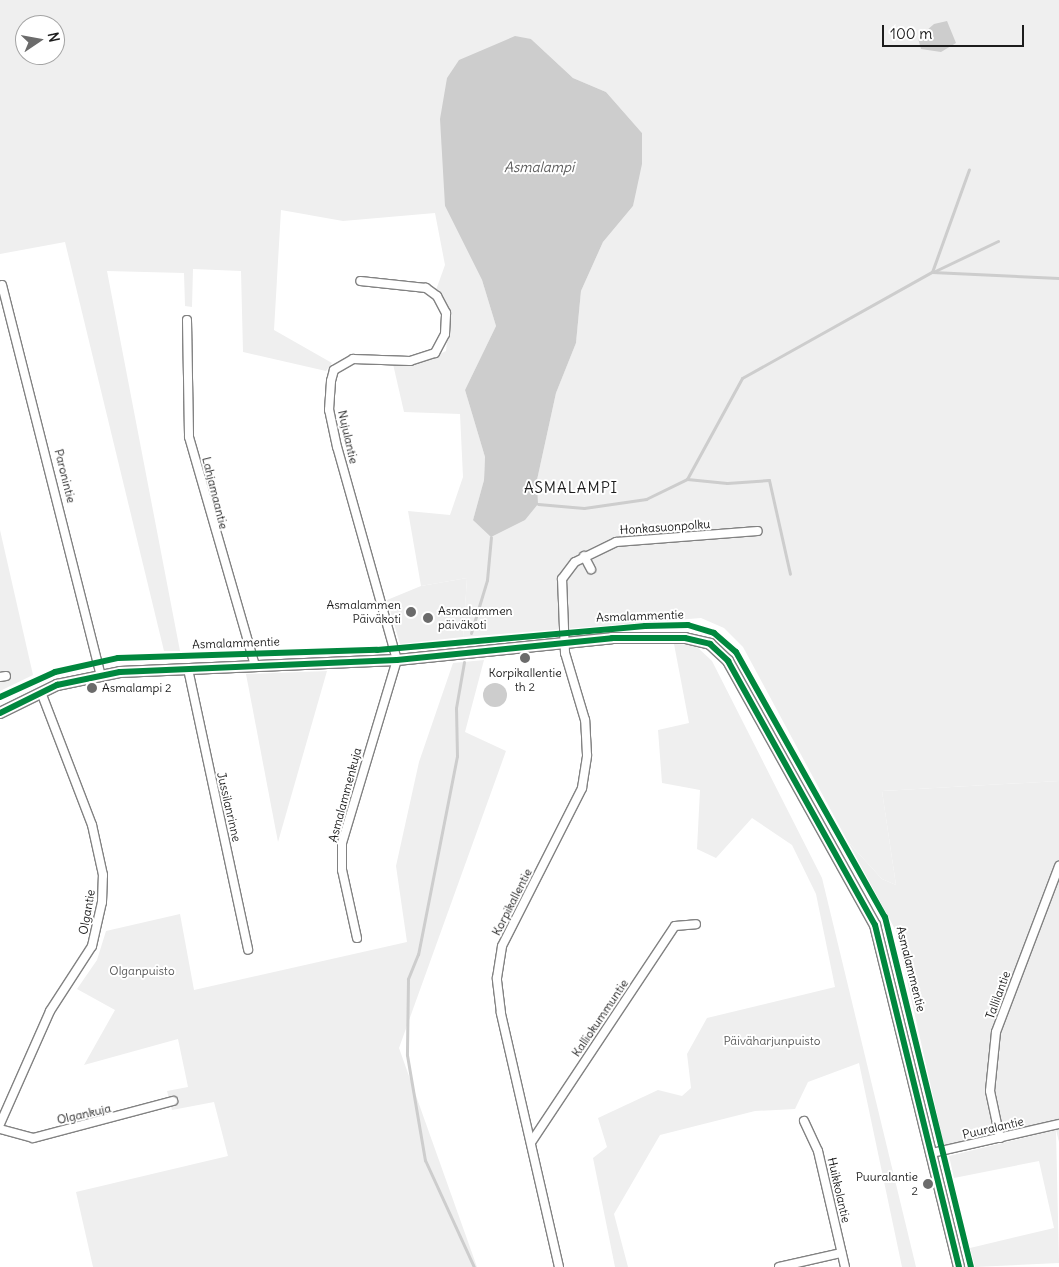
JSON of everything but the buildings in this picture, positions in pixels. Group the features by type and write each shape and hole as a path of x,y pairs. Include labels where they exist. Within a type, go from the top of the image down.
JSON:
{"street":[{"name":"Nujulantie","path":"360,281 426,288 437,296 446,313 444,334 435,353 410,361 353,359 334,370 331,381 330,410 337,447 397,660"},
{"name":"Paronintie","path":"2,285 101,675"},
{"name":"Lahjamaantie","path":"187,320 189,437 255,666"},
{"name":"Honkasuonpolku","path":"564,644 561,585 568,570 584,556 626,539 758,531"},
{"path":"584,556 591,569"},
{"name":"Asmalammentie","path":"0,713 41,692 101,675 188,669 397,660 564,644 685,638 710,644 728,661 875,925 959,1267"},
{"name":"Korpikallentie","path":"559,1267 532,1141 501,1013 497,978 502,946 582,788 587,755 586,720 564,644"},
{"name":"Asmalammenkuja","path":"357,938 342,870 342,843 397,660"},
{"name":"Jussilanrinne","path":"188,669 248,950"},
{"name":"Olgantie","path":"0,1124 50,1011 92,946 102,902 103,875 92,825 41,692"},
{"name":"Tallilantie","path":"1000,1138 990,1091 996,1032 1059,866"},
{"name":"Kalliokummuntie","path":"532,1141 675,926 696,924"},
{"name":"Olgankuja","path":"0,1129 33,1138 173,1101"},
{"name":"Huikkolantie","path":"804,1121 818,1151 845,1267"},
{"name":"Puuralantie","path":"932,1153 1059,1124"},
{"path":"779,1267 841,1252"}],"shaded area":[{"name":"Asmalammen päiväkoti","path":"467,578 463,637 400,644 387,600 421,586"},
{"path":"1059,781 1059,1142 1054,1122 944,1145 896,931 848,842 882,879 896,885 882,791"}],"green space":[{"path":"0,0 1059,0 1059,781 882,791 896,885 882,879 848,842 743,647 724,628 701,618 463,637 467,578 421,586 408,511 450,515 463,477 460,414 404,412 393,364 421,363 446,351 450,312 436,290 445,265 435,213 343,221 281,210 274,330 332,363 326,371 243,352 241,271 193,269 192,307 185,306 184,273 107,271 180,651 164,651 65,242 0,254","holes":["531,39 573,78 606,92 642,133 633,206 603,242 581,291 576,343 556,393 537,480 538,504 473,520 484,480 485,457 465,390 496,326 482,280 445,206"]},
{"path":"0,530 33,675 0,691"},
{"name":"Päiväharjunpuisto","path":"674,644 695,645 712,661 822,878 916,1267 902,1267 859,1063 808,1082 795,1109 755,1111 660,1135 614,1214 628,1267 615,1267 593,1158 607,1147 598,1118 658,1090 682,1096 691,1088 687,1054 707,1018 835,987 816,894 792,845 752,818 716,858 697,849 700,790 662,783 658,730 689,723"},
{"name":"Olganpuisto","path":"484,660 465,732 506,751 399,1048 477,1267 93,1267 76,1192 228,1156 214,1102 172,1110 167,1091 188,1087 178,1039 84,1065 115,1010 77,989 97,960 106,931 180,914 194,990 407,942 396,866 419,762 453,663"},
{"path":"327,671 278,842 246,674"},
{"path":"1056,1130 1059,1263 975,1267 970,1248 1054,1228 1039,1161 954,1178 949,1156"}],"water":[{"path":"947,21 956,43 941,52 921,49 918,38 934,24"},
{"name":"Asmalampi","path":"515,36 531,39 573,78 606,92 642,133 642,164 633,206 603,242 581,291 576,343 556,393 537,480 538,504 525,520 491,537 473,520 484,480 485,457 465,390 496,326 482,280 445,206 440,119 447,78 459,60"},
{"path":"495,683 504,686 507,695 504,704 495,707 486,704 483,695 486,686"}],"waterway":[{"path":"538,504 584,508 646,499 687,479 742,378 932,272 969,169"},
{"path":"933,272 998,241"},
{"path":"932,272 1059,278"},
{"path":"687,479 727,483 769,480 790,574"},
{"path":"471,633 487,580 491,537"},
{"path":"464,662 456,708 457,756 418,954 408,979 407,1055 425,1160 474,1267"}],"cycle path":[{"path":"0,697 55,672 118,658 377,650 645,626 688,625 714,633 736,652 885,917 971,1267"},
{"path":"0,713 57,685 120,672 397,660 612,638 685,638 710,644 728,661 875,925 959,1267"}],"place":[{"name":"Asmalammen Päiväkoti","path":"411,612"},
{"name":"Asmalammen päiväkoti","path":"428,618"},
{"name":"Korpikallentie th 2","path":"525,658"},
{"name":"Asmalampi 2","path":"92,688"},
{"name":"Puuralantie 2","path":"928,1184"}],"district":[{"name":"ASMALAMPI","path":"571,488"}]}
